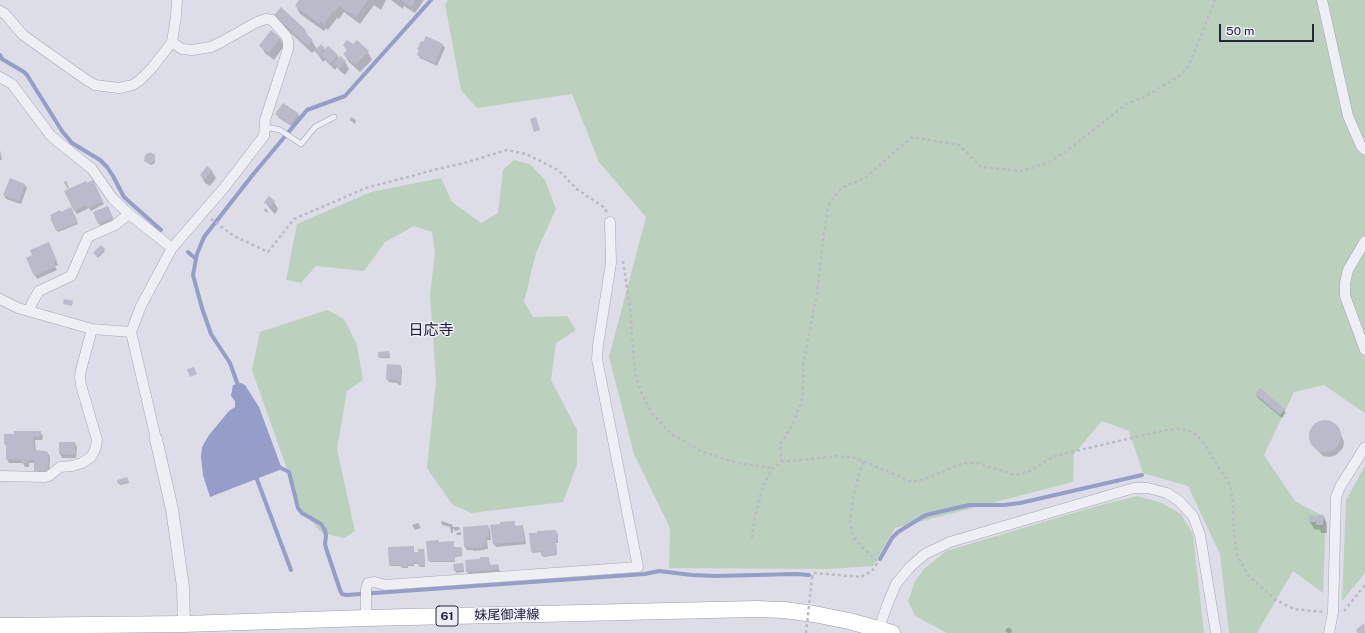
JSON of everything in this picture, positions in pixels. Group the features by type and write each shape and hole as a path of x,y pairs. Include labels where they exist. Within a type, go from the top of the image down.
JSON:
{"main road":[{"name":"妹尾御津線","path":"0,626 184,627 366,618 777,610 814,614 850,621 886,631"}],"street":[{"path":"0,11 5,14 30,41 85,79 95,84 119,88 133,85 152,68 172,42 177,0"},
{"path":"1322,0 1348,116 1361,146 1365,150"},
{"path":"172,42 182,49 192,50 211,46 223,42 257,22 266,19 272,20 286,36 288,41 288,49 266,120 264,136 224,188 172,248 141,306 131,332 172,509 184,594 184,627"},
{"path":"0,77 12,84 51,136 92,169 113,199 129,214 172,248"},
{"path":"29,310 39,291 71,276 88,237 115,225 129,214"},
{"path":"366,618 366,594 368,583 375,582 385,586 638,567 597,359 611,263 610,222"},
{"path":"1365,240 1348,270 1345,283 1345,296 1365,350"},
{"path":"0,299 18,308 92,329 131,332"},
{"path":"0,476 45,477 49,476 60,468 82,463 91,457 97,440 80,377 92,329"},
{"path":"1329,633 1333,612 1336,497 1340,487 1365,447"},
{"path":"886,631 888,603 896,584 910,567 925,554 950,542 1134,488 1148,488 1167,493 1179,501 1192,516 1200,535 1216,633"}],"lane":[{"path":"265,130 271,128 280,130 301,144 315,127 334,117"}],"path":[{"path":"782,462 780,450 781,443 792,426 802,397 803,365 817,293 824,232 829,204 841,188 865,178 912,137 959,145 981,166 1024,171 1049,162 1068,150 1125,106 1146,96 1181,75 1189,65 1215,0"},
{"path":"211,219 234,236 268,252 294,219 366,188 464,163 507,150 526,154 558,170 578,190 605,208 610,222"},
{"path":"622,261 625,268 630,308 635,374 642,394 652,413 671,434 703,452 737,463 773,468"},
{"path":"752,538 754,522 763,485 773,468 782,462 837,456 856,458 912,482 922,480 964,463 977,463 1015,475 1030,471 1054,456 1166,430 1181,429 1193,432 1203,442 1230,485 1234,504 1234,534 1237,555 1248,575 1276,600 1294,609 1343,612 1365,585"},
{"path":"806,633 813,573 861,577 872,571 878,562 856,541 852,532 850,520 855,488 863,461"}],"green space":[{"path":"448,0 1365,0 1365,413 1324,385 1294,392 1264,455 1295,501 1326,518 1323,593 1293,571 1257,633 1229,633 1220,554 1188,486 1143,473 1129,431 1102,421 1074,454 1073,482 895,528 873,566 829,569 669,568 670,528 634,454 609,357 646,217 599,162 572,94 477,108 461,90 445,4"},
{"path":"514,160 530,164 545,180 556,209 536,253 524,302 533,317 567,316 576,330 556,343 551,380 577,430 577,465 563,502 471,513 452,504 427,468 436,381 430,295 435,253 432,232 414,226 385,242 364,271 316,266 301,283 286,280 297,224 371,192 441,178 452,202 481,223 498,213 503,170"},
{"path":"327,310 344,319 357,345 363,380 347,391 337,449 355,531 344,538 322,533 301,509 252,370 260,332"},
{"path":"1365,466 1365,573 1342,601 1346,500"},
{"path":"1138,496 1162,503 1181,514 1193,534 1204,633 947,633 915,616 908,601 915,581 925,568 946,551 1100,505"}],"water":[{"path":"241,383 245,385 259,407 282,469 210,497 203,475 201,457 202,447 209,435 229,411 235,407 235,401 231,396 233,385"}],"building":[{"path":"299,0 368,0 356,17 339,6 335,12 333,11 324,24 321,21 320,24 295,6"},
{"path":"401,0 415,0 411,7"},
{"path":"281,7 306,30 304,32 313,40 308,46 274,15"},
{"path":"271,30 280,38 269,53 259,46"},
{"path":"426,36 443,44 435,63 417,55 419,49 417,49 421,41 423,42"},
{"path":"347,40 353,44 357,40 369,51 355,65 343,54 347,50 343,45"},
{"path":"321,44 325,48 318,55 314,51"},
{"path":"328,46 338,55 331,63 320,55"},
{"path":"340,56 346,61 340,68 334,64"},
{"path":"283,103 298,113 291,125 275,114"},
{"path":"536,117 540,130 534,132 530,119"},
{"path":"150,152 155,155 155,161 149,164 144,161 145,155"},
{"path":"207,166 212,170 205,179 200,175"},
{"path":"10,178 25,184 19,201 3,195"},
{"path":"93,180 103,201 88,208 86,205 74,211 64,191 86,181 87,183"},
{"path":"269,196 275,201 270,207 264,202"},
{"path":"108,206 113,218 98,224 93,212"},
{"path":"71,207 78,222 56,231 50,215"},
{"path":"49,242 57,261 54,262 55,267 34,276 26,258 32,255 30,250"},
{"path":"101,245 105,249 97,257 93,253"},
{"path":"64,299 73,301 72,306 63,304"},
{"path":"389,351 390,357 378,357 378,352"},
{"path":"387,364 401,365 400,382 386,379"},
{"path":"194,367 197,374 190,377 187,369"},
{"path":"1260,388 1285,409 1280,415 1255,394"},
{"path":"1325,420 1334,423 1338,427 1341,436 1338,445 1334,449 1325,452 1316,449 1312,445 1309,436 1312,427 1316,423"},
{"path":"14,431 41,431 41,437 33,436 34,450 48,452 48,472 34,472 34,460 28,460 27,463 22,463 22,460 6,459 4,434 14,434"},
{"path":"59,442 75,442 75,455 59,454"},
{"path":"127,477 129,482 118,484 117,480"},
{"path":"1309,515 1316,516 1316,522 1309,522"},
{"path":"1317,515 1324,515 1323,525 1316,525"},
{"path":"515,521 515,526 523,525 524,541 493,544 490,525 500,524 500,522"},
{"path":"488,525 489,537 486,537 486,545 483,547 464,547 463,527"},
{"path":"556,530 558,541 556,542 557,554 541,556 541,551 531,552 529,533"},
{"path":"439,540 439,542 454,541 454,547 461,547 462,555 455,556 455,561 428,561 426,541"},
{"path":"414,546 414,552 418,552 418,549 424,549 425,565 418,566 418,562 414,563 414,565 408,565 408,567 389,565 388,547"},
{"path":"480,557 489,557 489,565 498,564 499,569 466,572 465,560 480,559"},
{"path":"463,563 464,570 454,571 453,564"},
{"path":"1364,623 1365,633 1358,633 1356,630"}],"waterway":[{"path":"239,388 230,363 211,334 193,275 197,254 204,237 251,177 307,110 345,96 431,0"},
{"path":"0,55 2,59 27,75 62,131 72,143 100,160 113,176 124,197 161,230"},
{"path":"188,252 196,259"},
{"path":"279,467 289,472 298,508 302,513 321,524 325,530 326,548 340,590 342,594 346,595 645,574 659,571 716,576 809,575"},
{"path":"255,474 291,570"},
{"path":"880,559 892,538 898,532 930,514 969,505 1004,505 1020,503 1142,475"}],"district":[{"name":"日応寺","path":"431,330"}]}
